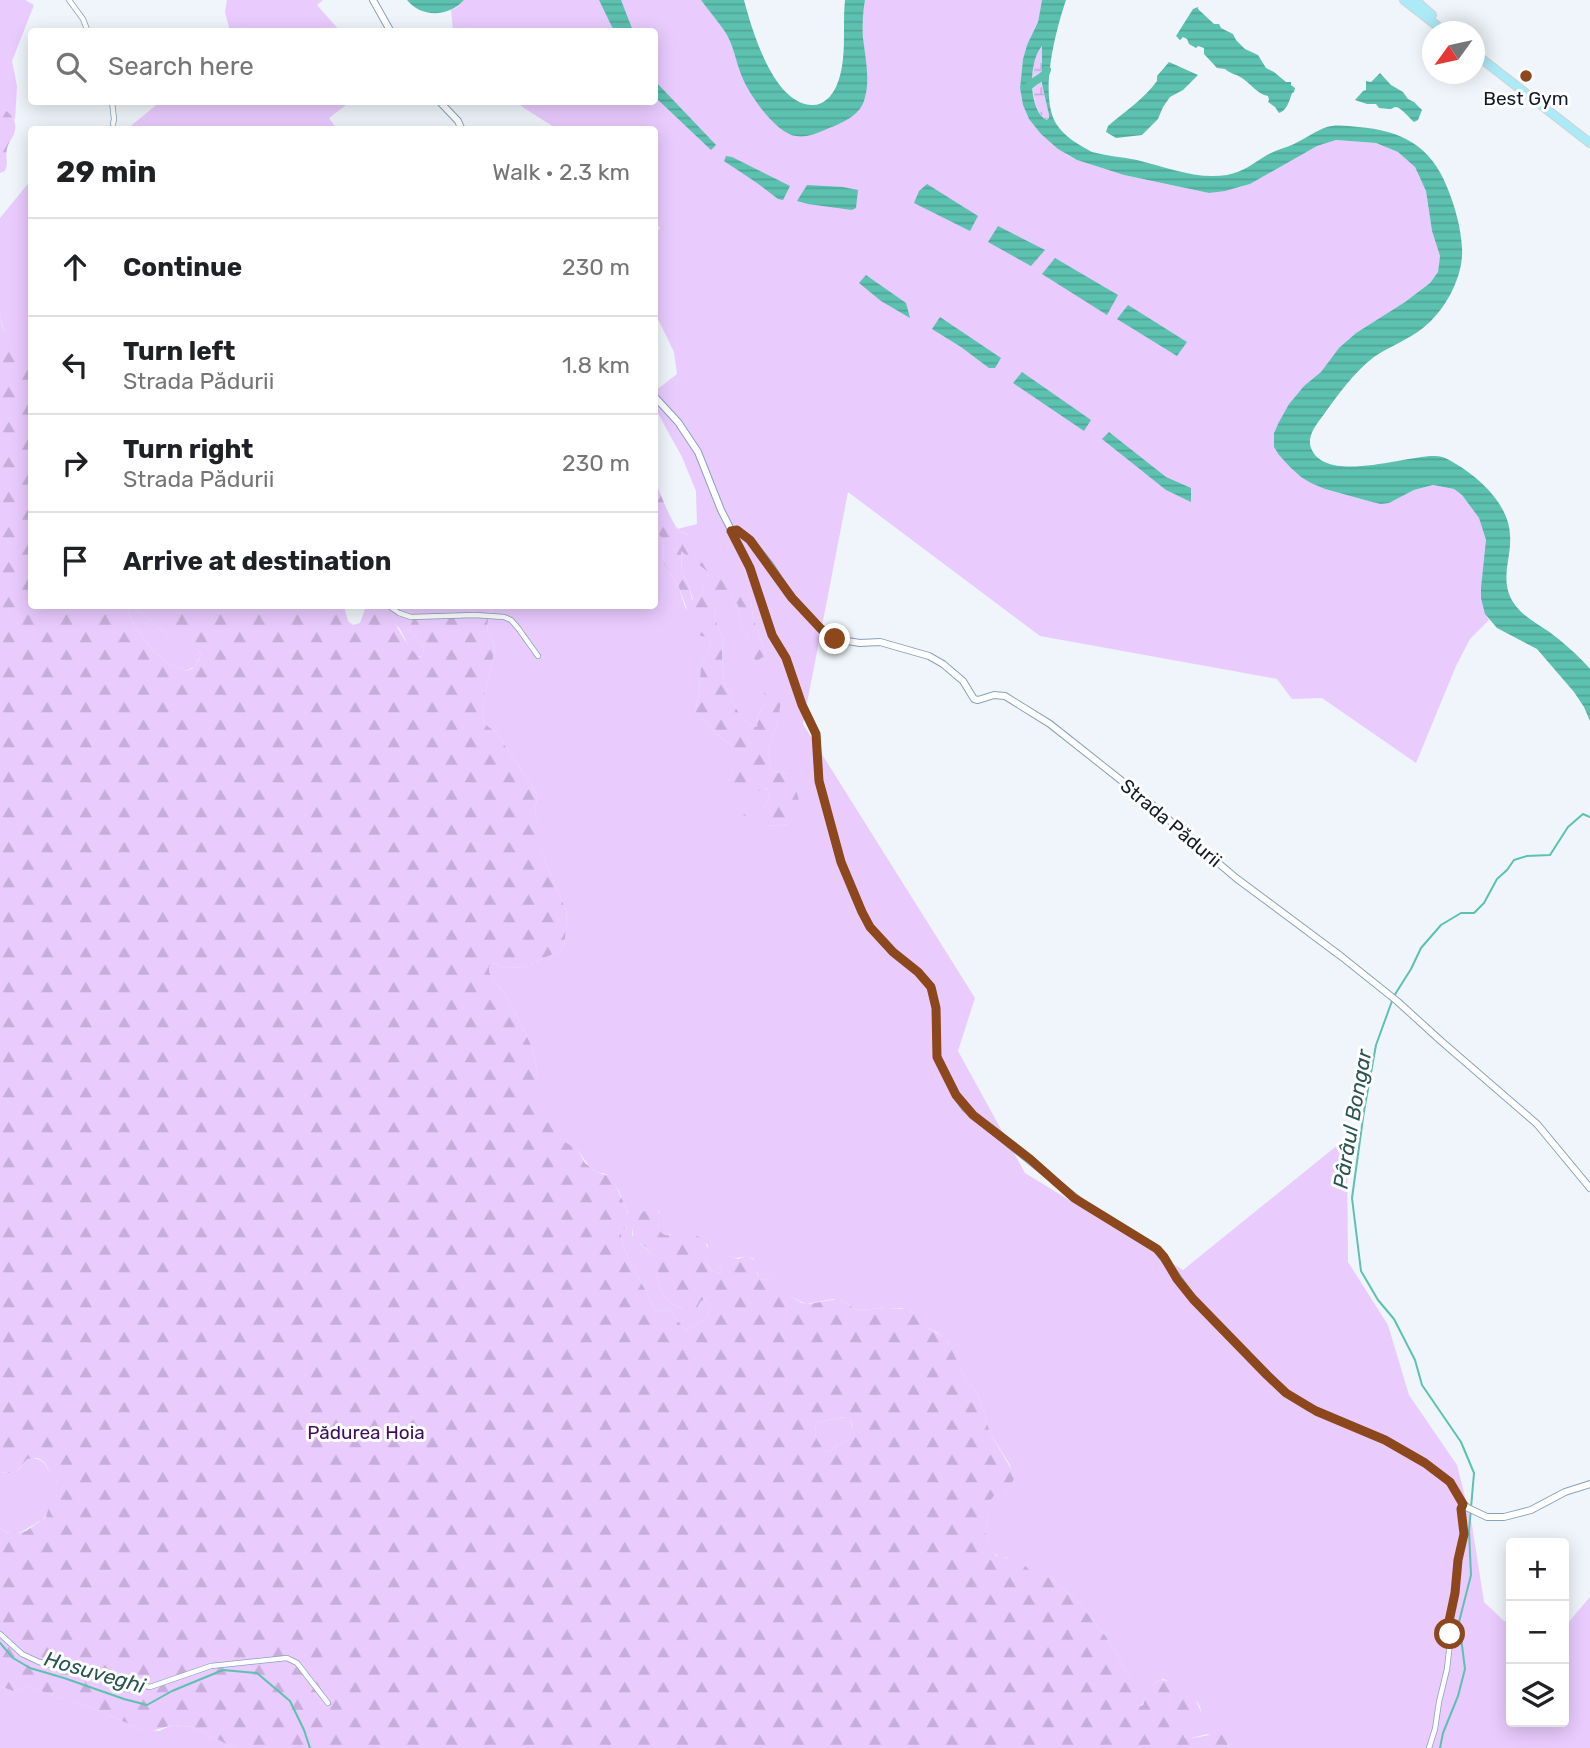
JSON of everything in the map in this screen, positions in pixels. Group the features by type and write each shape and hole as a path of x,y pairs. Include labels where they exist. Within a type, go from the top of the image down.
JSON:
{"main road":[{"path":"1404,0 1432,21"},
{"path":"1415,0 1436,21"},
{"path":"1485,61 1590,143"}],"street":[{"path":"69,0 86,28"},
{"path":"373,0 389,28"},
{"path":"112,105 113,124"},
{"path":"443,105 463,126"},
{"path":"458,121 460,126"},
{"path":"658,400 678,422 695,447 750,568 772,635 786,658 802,705 816,734 819,781 841,862 862,912 870,927 931,987 936,1008 937,1057 961,1103 1074,1198 1157,1249 1193,1299 1286,1393 1316,1411 1385,1440 1425,1463 1450,1482 1466,1506 1493,1518 1511,1516 1590,1484"},
{"name":"Strada Pădurii","path":"731,531 737,530 747,536 792,598 824,632 835,639 862,644 880,642 929,656 959,677 974,699 1000,695 1010,698 1050,724 1156,808 1236,878 1397,1001 1537,1124 1590,1188"},
{"path":"393,609 411,617 504,617 518,628 538,656"},
{"path":"1429,1748 1447,1670 1450,1642 1448,1626 1464,1534 1461,1509 1466,1506"},
{"path":"0,1634 22,1654 38,1662 150,1687 211,1666 287,1658 297,1663 328,1703"}],"green space":[{"path":"0,0 25,0 34,5 12,61 17,86 15,120 0,106"},
{"path":"227,0 323,0 317,5 337,28 229,28 225,12"},
{"path":"464,0 701,0 729,39 747,87 755,100 778,126 803,136 847,120 861,107 867,84 862,21 865,0 1042,0 1038,22 1023,59 1020,88 1023,105 1029,119 1067,155 1077,160 1124,175 1209,193 1250,184 1317,146 1336,140 1376,143 1398,152 1415,167 1426,191 1432,231 1440,256 1438,272 1430,283 1405,302 1348,340 1289,404 1274,433 1279,455 1301,477 1325,489 1372,502 1389,503 1414,490 1433,485 1454,489 1462,495 1479,518 1486,540 1485,614 1489,620 1470,639 1456,666 1416,763 1322,698 1292,699 1277,679 1040,636 848,492 803,724 975,998 958,1051 1025,1173 1183,1270 1339,1144 1347,1155 1348,1262 1388,1325 1409,1395 1457,1465 1472,1525 1484,1602 1506,1621 1506,1727 1569,1727 1569,1622 1590,1597 1590,1748 1228,1748 1229,1744 1208,1734 1186,1738 1184,1735 1201,1712 1192,1696 1181,1687 1163,1679 1151,1687 1141,1706 1136,1705 1130,1678 1107,1638 1080,1604 1052,1578 1029,1571 1025,1565 994,1553 985,1530 989,1502 994,1496 1006,1491 1014,1479 1010,1465 990,1433 977,1392 965,1378 948,1343 911,1311 901,1308 856,1310 844,1301 833,1299 806,1304 779,1291 774,1274 766,1280 759,1279 754,1259 748,1257 728,1256 720,1262 722,1271 712,1271 705,1262 708,1245 685,1233 661,1233 659,1211 647,1210 636,1218 632,1235 655,1259 663,1294 678,1307 698,1307 705,1299 711,1309 700,1322 685,1330 672,1313 666,1310 659,1312 654,1308 622,1239 621,1231 627,1227 628,1213 619,1191 606,1174 596,1172 578,1150 562,1142 540,1105 532,1047 510,1002 489,972 493,963 506,968 524,967 560,951 564,947 567,921 566,910 538,844 535,790 497,734 484,722 484,698 495,648 487,633 492,609 658,609 658,533 663,540 664,564 678,585 685,607 711,639 708,654 701,664 695,712 733,746 733,772 727,783 749,784 770,791 762,812 767,826 789,824 789,774 771,772 768,749 778,721 766,702 758,716 757,727 746,722 737,710 724,681 723,639 714,616 720,594 729,595 738,605 740,621 752,656 766,655 753,617 750,593 707,575 702,583 703,593 693,600 689,585 682,574 681,550 688,556 706,545 677,529 697,524 696,491 682,457 658,413 658,389 677,374 674,352 658,320 658,126 552,126 520,105 658,105 658,28 453,28 451,10"},
{"path":"1043,45 1042,84 1049,115 1047,120 1038,110 1032,84 1034,58"},
{"path":"156,105 346,105 329,118 335,126 131,126"},
{"path":"0,106 10,114 15,129 7,149 5,171 0,173"},
{"path":"28,184 28,371 11,346 0,314 0,218"},
{"name":"Pădurea Hoia","path":"0,314 8,339 28,370 28,609 127,609 132,621 152,650 166,662 185,671 192,669 198,661 201,655 197,649 169,637 137,609 345,609 348,621 353,625 360,623 365,609 385,609 415,654 420,657 424,652 422,645 409,629 413,613 405,609 492,609 487,633 495,648 484,698 484,722 497,734 535,790 538,844 566,910 567,921 564,947 560,951 524,967 506,968 493,963 489,972 510,1002 532,1047 539,1102 560,1139 578,1150 585,1163 596,1172 609,1176 625,1206 629,1223 621,1231 622,1239 654,1308 659,1312 666,1310 672,1313 685,1330 700,1322 711,1309 705,1299 696,1310 682,1308 670,1302 662,1293 656,1262 647,1248 635,1240 633,1234 634,1222 638,1216 644,1211 656,1209 660,1214 660,1231 665,1235 683,1232 704,1239 708,1249 705,1262 712,1271 722,1271 722,1257 738,1259 748,1256 757,1262 759,1279 766,1280 774,1274 781,1275 782,1280 777,1289 802,1303 837,1299 856,1310 908,1309 920,1318 950,1346 965,1378 977,1392 990,1433 1013,1472 1014,1479 1009,1488 989,1502 985,1530 996,1556 1017,1559 1030,1571 1052,1578 1080,1604 1107,1638 1130,1678 1135,1689 1136,1705 1143,1705 1149,1688 1160,1680 1180,1679 1192,1689 1201,1713 1184,1736 1191,1738 1225,1734 1229,1740 1228,1748 234,1748 193,1727 172,1725 152,1731 141,1729 82,1704 28,1686 13,1691 0,1686 0,1528 8,1533 26,1531 46,1517 57,1496 57,1482 44,1462 38,1458 28,1459 12,1473 0,1472","holes":["844,1417 850,1419 853,1427 847,1441 830,1452 825,1451 815,1434 818,1422"]},
{"path":"658,487 676,527 708,546 717,561 707,571 681,551 682,574 689,585 692,600 703,593 702,583 706,575 719,579 733,575 750,593 753,617 766,655 757,661 751,656 738,605 729,595 720,595 714,616 723,639 724,681 737,710 746,722 757,727 758,716 766,702 762,682 773,684 782,694 778,721 768,749 771,772 789,774 795,785 800,805 793,813 790,824 767,826 743,815 752,809 762,812 770,791 765,788 753,793 747,784 738,793 729,793 727,783 733,772 733,746 695,712 701,664 708,654 711,639 699,635 691,620 678,585 664,564 663,540 658,533"},
{"path":"127,609 137,609 169,637 197,649 201,655 194,667 185,671 166,662 152,650 132,621"},
{"path":"385,609 405,609 413,613 414,620 409,629 422,645 422,656 411,651 400,629"},
{"path":"845,1417 850,1419 853,1429 847,1441 830,1452 825,1451 815,1434 818,1422"},
{"path":"31,1458 43,1462 55,1477 58,1487 55,1502 41,1521 22,1531 10,1533 0,1528 0,1472 13,1473"},
{"path":"0,1686 13,1691 28,1686 82,1704 141,1729 159,1731 172,1725 193,1727 234,1748 0,1748"}],"shaded area":[{"path":"407,0 464,0 451,10 435,13 420,10"},
{"path":"599,0 621,0 632,28 613,28"},
{"path":"701,0 744,0 752,29 775,79 798,101 811,105 819,104 829,97 840,77 845,0 865,0 863,32 867,85 862,106 844,121 812,135 796,136 781,129 752,95 741,74 729,39"},
{"path":"1042,0 1066,0 1051,63 1049,97 1057,125 1077,144 1092,152 1204,176 1227,175 1324,128 1341,126 1374,129 1401,136 1423,151 1432,161 1447,187 1459,225 1462,259 1456,281 1446,303 1431,321 1374,357 1352,377 1314,428 1310,440 1311,448 1319,459 1332,465 1349,467 1441,457 1465,470 1483,485 1499,503 1508,524 1510,544 1506,577 1513,602 1520,611 1565,644 1590,669 1590,721 1574,692 1537,649 1497,628 1485,614 1481,588 1486,540 1479,518 1462,495 1454,489 1433,485 1414,490 1389,503 1372,502 1311,483 1290,467 1274,447 1274,433 1289,404 1304,386 1321,372 1339,348 1356,333 1430,283 1438,272 1440,256 1432,231 1426,191 1415,167 1398,152 1376,143 1336,140 1317,146 1250,184 1209,193 1124,175 1077,160 1058,149 1041,134 1029,119 1023,105 1020,88 1023,59 1038,22","holes":["1042,46 1042,84 1049,115 1047,120 1036,107 1032,85 1034,63"]},
{"path":"1198,7 1214,24 1219,24 1233,34 1245,49 1258,55 1266,68 1286,82 1291,82 1295,88 1294,92 1284,110 1279,113 1268,102 1268,96 1240,77 1217,68 1204,54 1204,48 1196,48 1189,44 1187,39 1183,37 1180,40 1176,36 1193,9"},
{"path":"1169,62 1198,75 1183,90 1170,97 1158,119 1142,135 1116,138 1106,132 1108,126 1152,87"},
{"path":"1380,73 1422,110 1418,120 1414,122 1396,107 1379,108 1376,104 1355,100 1366,90 1366,81 1371,82"},
{"path":"658,84 716,145 711,150 658,100"},
{"path":"726,156 790,186 783,200 724,161"},
{"path":"927,184 978,216 970,231 914,203 919,191"},
{"path":"807,185 858,190 856,208 852,210 797,201"},
{"path":"998,226 1045,250 1031,266 988,242"},
{"path":"1055,258 1118,295 1107,315 1042,274"},
{"path":"866,275 906,303 910,318 881,301 859,283"},
{"path":"1128,305 1187,342 1177,356 1117,319"},
{"path":"940,317 1001,358 995,368 989,368 932,329"},
{"path":"1022,372 1091,420 1084,431 1013,383"},
{"path":"1109,432 1166,477 1191,488 1191,502 1166,490 1102,439"}],"waterway":[{"path":"1029,86 1047,70"},
{"name":"Pârâul Bongar","path":"1394,996 1421,948 1441,925 1461,913 1474,913 1484,903 1497,879 1514,860 1527,856 1550,855 1568,827 1583,814 1590,817"},
{"name":"Pârâul Bongar","path":"1392,1001 1376,1045 1352,1198 1361,1271 1378,1300 1394,1319 1415,1360 1422,1385 1461,1442 1474,1473 1469,1531 1471,1575 1459,1622 1465,1669 1440,1748"},
{"name":"Hosuveghi","path":"0,1643 13,1658 30,1668 147,1705 172,1691 223,1670 257,1673 290,1701 310,1748"}],"place":[{"name":"Best Gym","path":"1526,76"}],"route":[{"path":"835,639 824,632 792,598 747,536 735,529 731,531 750,568 772,635 786,658 802,705 816,734 819,781 841,862 870,927 893,952 925,978 931,987 936,1008 937,1057 961,1103 1074,1198 1157,1249 1186,1292 1286,1393 1316,1411 1404,1450 1450,1482 1463,1504 1461,1509 1464,1534 1448,1626 1450,1634"}]}
